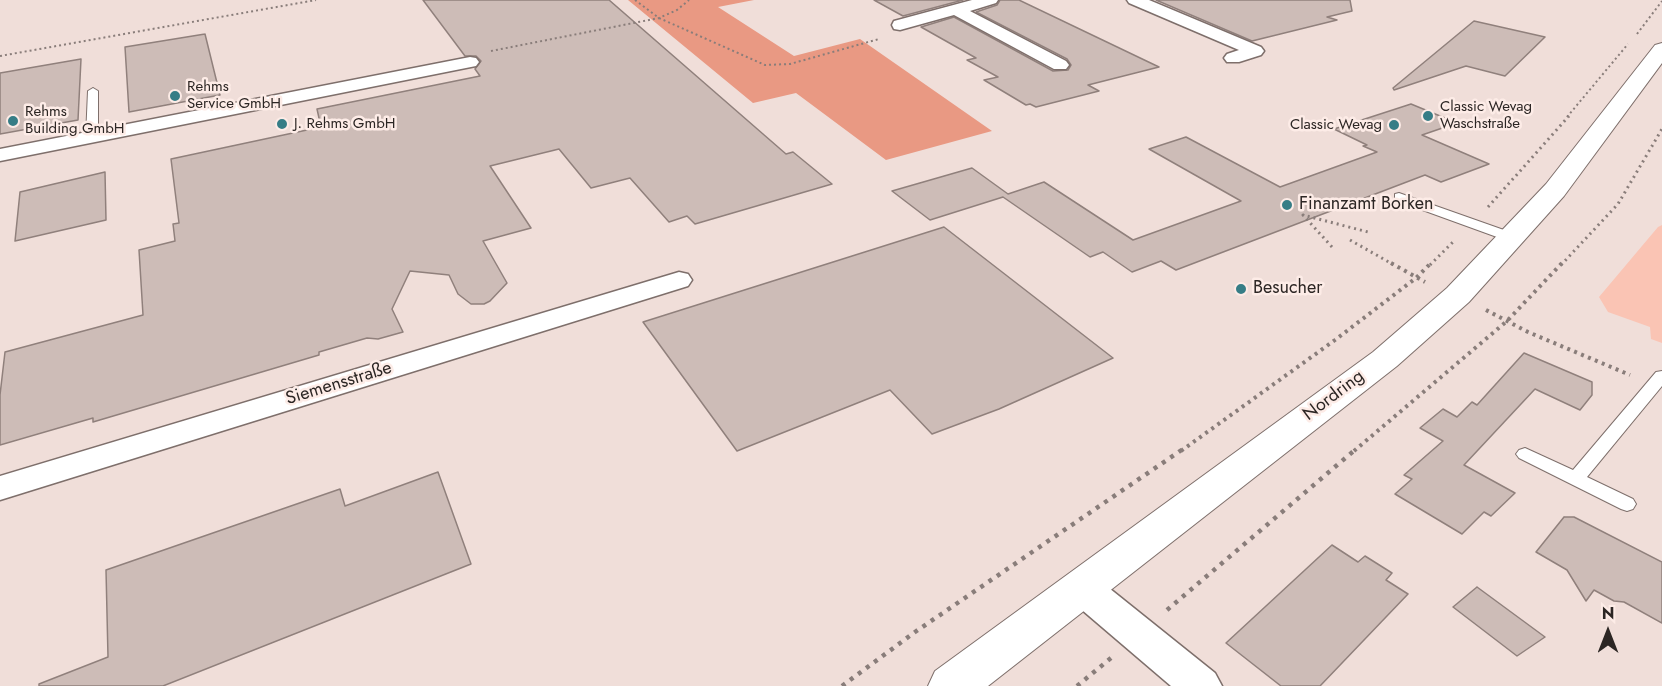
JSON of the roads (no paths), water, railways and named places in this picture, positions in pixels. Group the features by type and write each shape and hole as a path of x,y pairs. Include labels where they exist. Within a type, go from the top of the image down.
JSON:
{"main road":[{"name":"Nordring","path":"952,686 1384,359 1458,296 1555,190 1662,49"}],"street":[{"path":"1135,0 1255,51 1233,58"},
{"path":"900,25 982,1"},
{"path":"956,10 1060,65"},
{"path":"0,156 470,62"},
{"name":"Siemensstraße","path":"0,488 679,280"},
{"path":"1082,587 1201,686"}],"lane":[{"path":"92,137 93,91"},
{"path":"1399,197 1513,238"},
{"path":"1576,478 1658,380"},
{"path":"1525,454 1627,504"}],"place":[{"name":"Rehms Service GmbH","path":"175,96"},
{"name":"Classic Wevag Waschstraße","path":"1428,116"},
{"name":"Rehms Building GmbH","path":"13,121"},
{"name":"J. Rehms GmbH","path":"282,124"},
{"name":"Classic Wevag","path":"1394,125"},
{"name":"Finanzamt Borken","path":"1287,205"},
{"name":"Besucher","path":"1241,289"}]}
